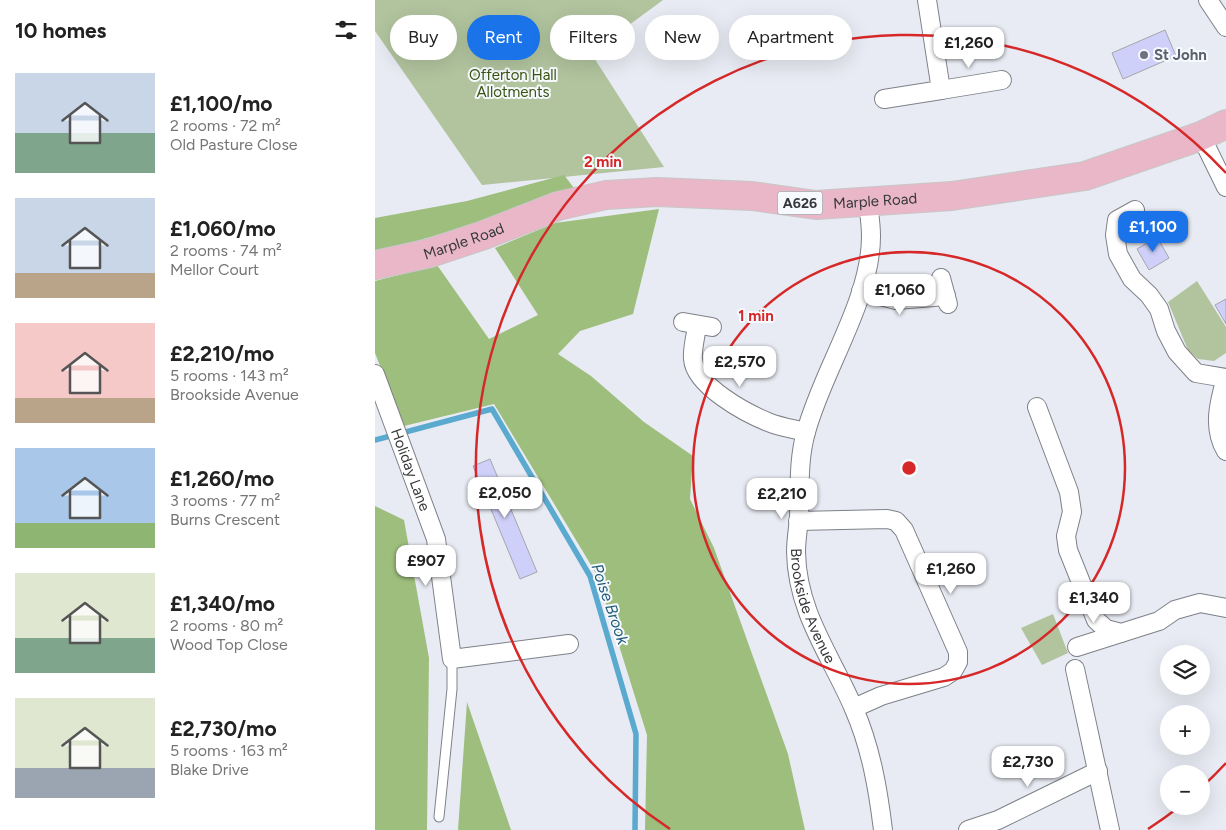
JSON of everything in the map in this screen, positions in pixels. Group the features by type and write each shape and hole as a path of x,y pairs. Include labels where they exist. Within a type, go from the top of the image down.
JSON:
{"main road":[{"name":"Marple Road","path":"375,265 431,252 484,235 557,206 606,195 657,192 752,196 816,205 952,196 1085,176 1201,136 1226,124"}],"street":[{"path":"927,0 941,90"},
{"path":"1208,0 1226,27"},
{"path":"884,99 1001,80"},
{"path":"1201,136 1226,187"},
{"name":"Brookside Avenue","path":"867,202 871,236 868,264 861,291 806,432 800,466 799,521 796,553 802,592 816,636 854,708 867,742 878,789 883,830"},
{"path":"1135,210 1117,220 1115,235 1118,254 1132,278 1159,308 1166,331 1177,352 1196,373 1226,378 1219,403 1218,424 1226,451"},
{"path":"861,291 895,300 947,300 941,278"},
{"path":"697,324 693,360 704,381 723,397 769,423 806,432"},
{"name":"Holiday Lane","path":"375,374 436,539 452,659"},
{"path":"1037,407 1069,492 1072,512 1066,536 1068,550 1096,620 1106,629 1121,633"},
{"path":"799,521 887,519 896,521 904,530 958,652 958,662 953,671 944,677 881,696 854,708"},
{"path":"1077,647 1159,621 1175,610 1200,603 1226,608"},
{"path":"452,659 569,644"},
{"path":"1075,669 1110,830"},
{"path":"968,830 1015,812 1098,771"}],"lane":[{"path":"439,817 452,689 452,659"}],"green space":[{"name":"Offerton Hall Allotments","path":"375,0 663,0 635,21 635,15 550,15 550,60 595,60 664,167 482,185 395,60 457,60 457,15 390,15 390,53 375,31"},
{"path":"564,175 574,188 500,215 375,252 375,218 467,201"},
{"path":"659,209 633,314 580,331 558,354 591,376 644,422 693,456 690,499 714,548 788,754 805,830 645,830 647,735 597,575 494,404 404,426 375,353 375,281 437,265 489,339 538,315 495,248 555,223"},
{"path":"1197,281 1226,327 1226,353 1214,361 1198,359 1188,350 1168,302"},
{"path":"375,506 404,520 429,658 427,830 375,830"},
{"path":"1053,614 1068,653 1042,665 1021,628"},
{"path":"467,702 511,830 458,830"}],"building":[{"name":"St John","path":"1165,30 1176,56 1123,79 1112,53"},
{"path":"1157,237 1169,258 1149,270 1137,249"},
{"path":"1226,299 1226,324 1215,305"},
{"path":"490,459 537,572 520,579 473,466"}],"waterway":[{"name":"Poise Brook","path":"375,440 492,409 590,576 636,734 635,830"}],"place":[{"name":"St John","path":"1144,55"}]}
